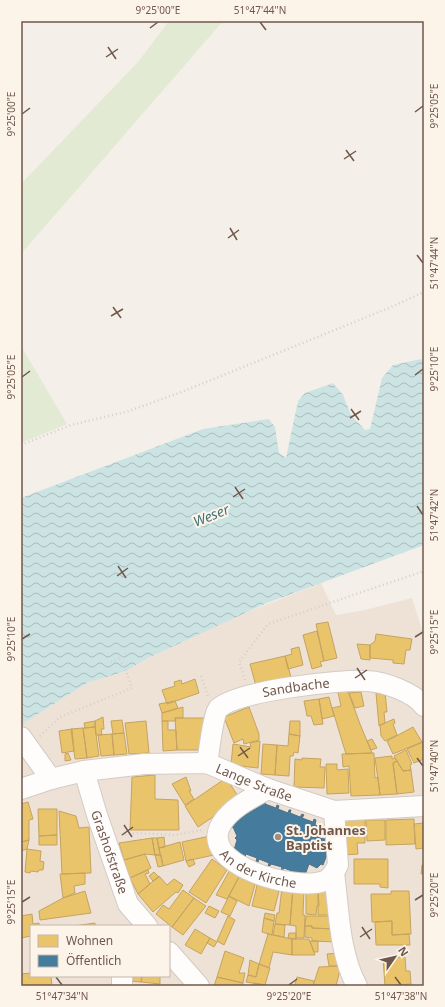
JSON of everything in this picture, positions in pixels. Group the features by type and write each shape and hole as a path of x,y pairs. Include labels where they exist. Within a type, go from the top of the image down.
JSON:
{"street":[{"name":"Sandbache","path":"206,763 218,709 232,701 250,696 308,684 368,681 406,691 418,699 424,706"},
{"path":"24,743 51,779"},
{"name":"Lange Straße","path":"21,789 51,779 84,771 144,764 206,763 268,788 334,811 424,806"},
{"name":"Grashofstraße","path":"84,771 104,837 128,904 146,925"},
{"name":"An der Kirche","path":"268,788 228,814 220,827 219,841 225,856 254,872 274,879 300,884 325,881 334,873"},
{"path":"334,811 338,865 334,873 344,946 351,974 357,986"},
{"path":"126,925 128,904"},
{"path":"170,953 199,986"}],"path":[{"path":"21,445 72,425 126,412 179,394 389,308 424,292"},
{"path":"250,696 239,662 268,624 424,571"},
{"path":"111,662 127,654"},
{"path":"24,743 60,717 132,688 126,670 119,658"},
{"path":"201,676 204,686"},
{"path":"104,837 137,833 175,835 220,827"}],"shaded area":[{"path":"321,583 336,615 365,610 412,598 424,636 424,986 21,986 21,725 87,683 126,671 148,658 230,619"}],"green space":[{"path":"169,21 223,21 21,254 21,184 138,62"},
{"path":"21,346 67,424 21,443"}],"water":[{"name":"Weser","path":"421,359 424,363 424,545 267,603 148,658 126,671 87,683 21,725 21,498 203,429 269,419 275,427 279,453 286,458 298,401 305,393 333,383 343,395 351,415 365,430 370,429 382,378 393,365"}],"building: Wohnen":[{"path":"328,622 337,658 324,661 316,624"},
{"path":"317,631 324,661 320,662 322,666 312,669 303,635"},
{"path":"376,634 412,639 410,650 406,650 404,664 393,663 393,660 370,658 370,645 375,641"},
{"path":"357,644 370,645 370,660 361,659"},
{"path":"299,647 303,665 288,669 285,656 292,654 291,649"},
{"path":"285,656 291,677 256,686 250,664"},
{"path":"195,679 199,693 167,704 162,690 175,686 174,682 181,680 182,684"},
{"path":"346,686 372,753 346,754 332,708 341,706 337,688"},
{"path":"361,692 364,706 355,708 349,693"},
{"path":"385,692 387,712 384,712 385,723 379,726 376,693"},
{"path":"329,697 334,716 322,719 319,699"},
{"path":"319,699 323,724 314,725 311,716 307,716 304,701"},
{"path":"175,701 178,708 162,713 159,704"},
{"path":"183,707 183,718 175,718 176,721 162,721 162,713"},
{"path":"249,707 259,734 259,740 244,744 243,739 234,743 224,717"},
{"path":"103,717 104,729 101,729 102,735 96,735 95,721"},
{"path":"175,718 204,718 204,730 198,750 177,750"},
{"path":"394,719 395,723 393,724 397,735 385,741 381,736 380,725"},
{"path":"122,720 124,733 113,734 111,721"},
{"path":"95,721 95,727 85,728 84,723"},
{"path":"146,721 149,753 129,754 125,723"},
{"path":"162,721 168,721 168,730 176,730 177,750 163,751"},
{"path":"290,721 300,721 300,736 289,734"},
{"path":"95,727 99,756 87,758 83,728"},
{"path":"413,727 422,742 393,754 387,741"},
{"path":"83,728 87,758 75,759 71,729"},
{"path":"72,729 74,751 62,753 59,731"},
{"path":"124,733 127,754 114,755 112,734"},
{"path":"112,734 114,755 101,756 98,735"},
{"path":"289,734 300,736 298,753 294,752 293,756 290,756 289,776 275,775 277,745 288,746"},
{"path":"372,739 377,748 371,750 367,741"},
{"path":"260,741 258,768 231,765 233,744 251,747 250,743"},
{"path":"423,742 424,759 414,763 407,749"},
{"path":"263,744 277,745 275,775 261,774"},
{"path":"406,750 412,764 410,765 411,770 403,771 394,756"},
{"path":"68,753 71,760 65,761 65,754"},
{"path":"374,753 375,778 378,777 380,795 351,796 349,766 343,767 342,754"},
{"path":"392,756 392,759 395,758 397,761 393,763 397,794 380,795 375,758"},
{"path":"302,758 321,759 320,767 325,767 324,788 294,787 295,759 302,760"},
{"path":"397,761 403,771 411,770 414,792 397,794 393,763"},
{"path":"326,764 337,764 337,770 348,769 349,793 327,794"},
{"path":"155,775 155,799 178,800 179,830 130,830 132,777"},
{"path":"186,777 191,791 189,791 194,799 185,805 172,784"},
{"path":"226,778 240,799 198,827 185,806"},
{"path":"28,802 33,819 29,820 29,840 21,842 21,804"},
{"path":"38,809 57,809 57,835 39,836"},
{"path":"59,811 76,816 79,828 89,827 91,873 62,874"},
{"path":"365,814 365,843 357,843 358,854 344,855 342,819"},
{"path":"414,819 415,844 386,845 386,820"},
{"path":"366,820 385,820 385,840 367,841"},
{"path":"424,823 424,848 416,849 414,824"},
{"path":"57,835 57,845 39,845 39,836"},
{"path":"210,836 214,855 186,861 182,842"},
{"path":"164,837 165,847 159,848 157,838"},
{"path":"152,838 157,838 160,855 155,855"},
{"path":"152,838 155,855 145,854 124,860 119,843"},
{"path":"29,840 27,849 21,851 21,842"},
{"path":"180,842 184,860 163,866 159,848"},
{"path":"27,849 41,851 40,861 44,862 43,870 39,870 38,872 31,871 30,873 25,872"},
{"path":"145,854 151,868 130,878 124,860"},
{"path":"155,855 161,855 163,866 158,867"},
{"path":"193,859 195,864 189,867 186,861"},
{"path":"212,859 227,870 206,903 189,892"},
{"path":"354,859 388,859 388,888 380,887 380,884 354,884"},
{"path":"422,865 424,865 424,873 421,874"},
{"path":"231,868 241,873 227,899 216,895"},
{"path":"148,870 149,873 145,874 150,884 138,894 130,878"},
{"path":"154,872 159,877 153,881 149,876"},
{"path":"85,873 85,884 74,886 75,893 63,898 60,874"},
{"path":"241,873 256,881 249,906 229,896"},
{"path":"159,876 167,885 174,879 183,885 178,893 176,892 153,912 138,894"},
{"path":"258,881 280,887 274,911 252,906"},
{"path":"282,887 293,888 290,925 275,924 277,913 279,913"},
{"path":"293,888 304,889 304,938 296,938 296,926 290,925"},
{"path":"329,888 333,915 318,915 318,889"},
{"path":"318,889 319,906 317,906 316,915 306,914 306,890"},
{"path":"183,890 194,898 172,927 156,914 163,905 169,909"},
{"path":"85,891 91,913 40,920 39,911 63,898"},
{"path":"391,891 409,891 411,934 392,935 392,921 372,922 371,894 391,894"},
{"path":"229,896 237,901 230,916 221,912"},
{"path":"194,898 206,906 183,935 172,927"},
{"path":"209,906 219,911 215,918 205,913"},
{"path":"265,913 275,915 274,921 264,918"},
{"path":"32,914 33,924 39,923 39,925 30,925 30,936 21,938 21,916"},
{"path":"228,916 235,920 224,945 217,941"},
{"path":"306,916 333,916 334,929 312,928 312,926 305,926"},
{"path":"264,918 274,921 272,935 262,932"},
{"path":"392,921 392,935 409,934 410,945 376,945 375,922"},
{"path":"95,923 95,925 81,925"},
{"path":"275,924 285,925 284,937 273,935"},
{"path":"305,926 312,926 312,928 334,929 336,942 312,941 312,938 305,937"},
{"path":"195,929 210,938 201,954 185,945"},
{"path":"289,933 296,933 296,939 288,938"},
{"path":"268,934 292,939 292,955 273,952 269,968 259,964"},
{"path":"210,938 217,942 214,947 207,943"},
{"path":"292,939 309,939 315,955 292,955"},
{"path":"310,941 318,941 318,952 314,952"},
{"path":"225,951 244,958 239,973 245,973 243,983 217,977"},
{"path":"338,953 341,966 329,966 327,954"},
{"path":"405,957 406,971 410,971 411,984 385,986 383,958"},
{"path":"250,960 259,964 256,977 248,975"},
{"path":"259,964 270,968 265,985 246,982 248,975 256,977"},
{"path":"341,966 336,986 313,986 319,967"},
{"path":"30,973 30,977 51,977 52,986 21,986 21,974"},
{"path":"130,977 142,977 141,982 129,981"},
{"path":"142,977 160,977 160,984 141,982"},
{"path":"217,977 243,983 242,986 214,986"},
{"path":"297,977 314,981 313,986 289,986 289,984 295,985"},
{"path":"254,983 265,985 270,986 253,986"}],"building: Öffentlich":[{"name":"St. Johannes Baptist","path":"252,799 264,803 265,800 265,804 276,808 277,805 279,806 278,809 288,813 289,810 291,810 290,813 300,817 302,814 304,815 302,818 313,822 314,819 316,820 315,825 323,828 319,838 325,839 324,845 330,847 323,865 321,864 317,868 309,864 305,875 297,872 293,875 294,872 284,868 282,871 282,867 271,864 268,866 269,863 259,859 258,862 256,861 257,858 246,854 245,857 233,853 237,840 235,838 237,836 233,827 230,828 230,826 233,825 236,817"}],"place":[{"name":"St. Johannes Baptist","path":"278,837"}]}
